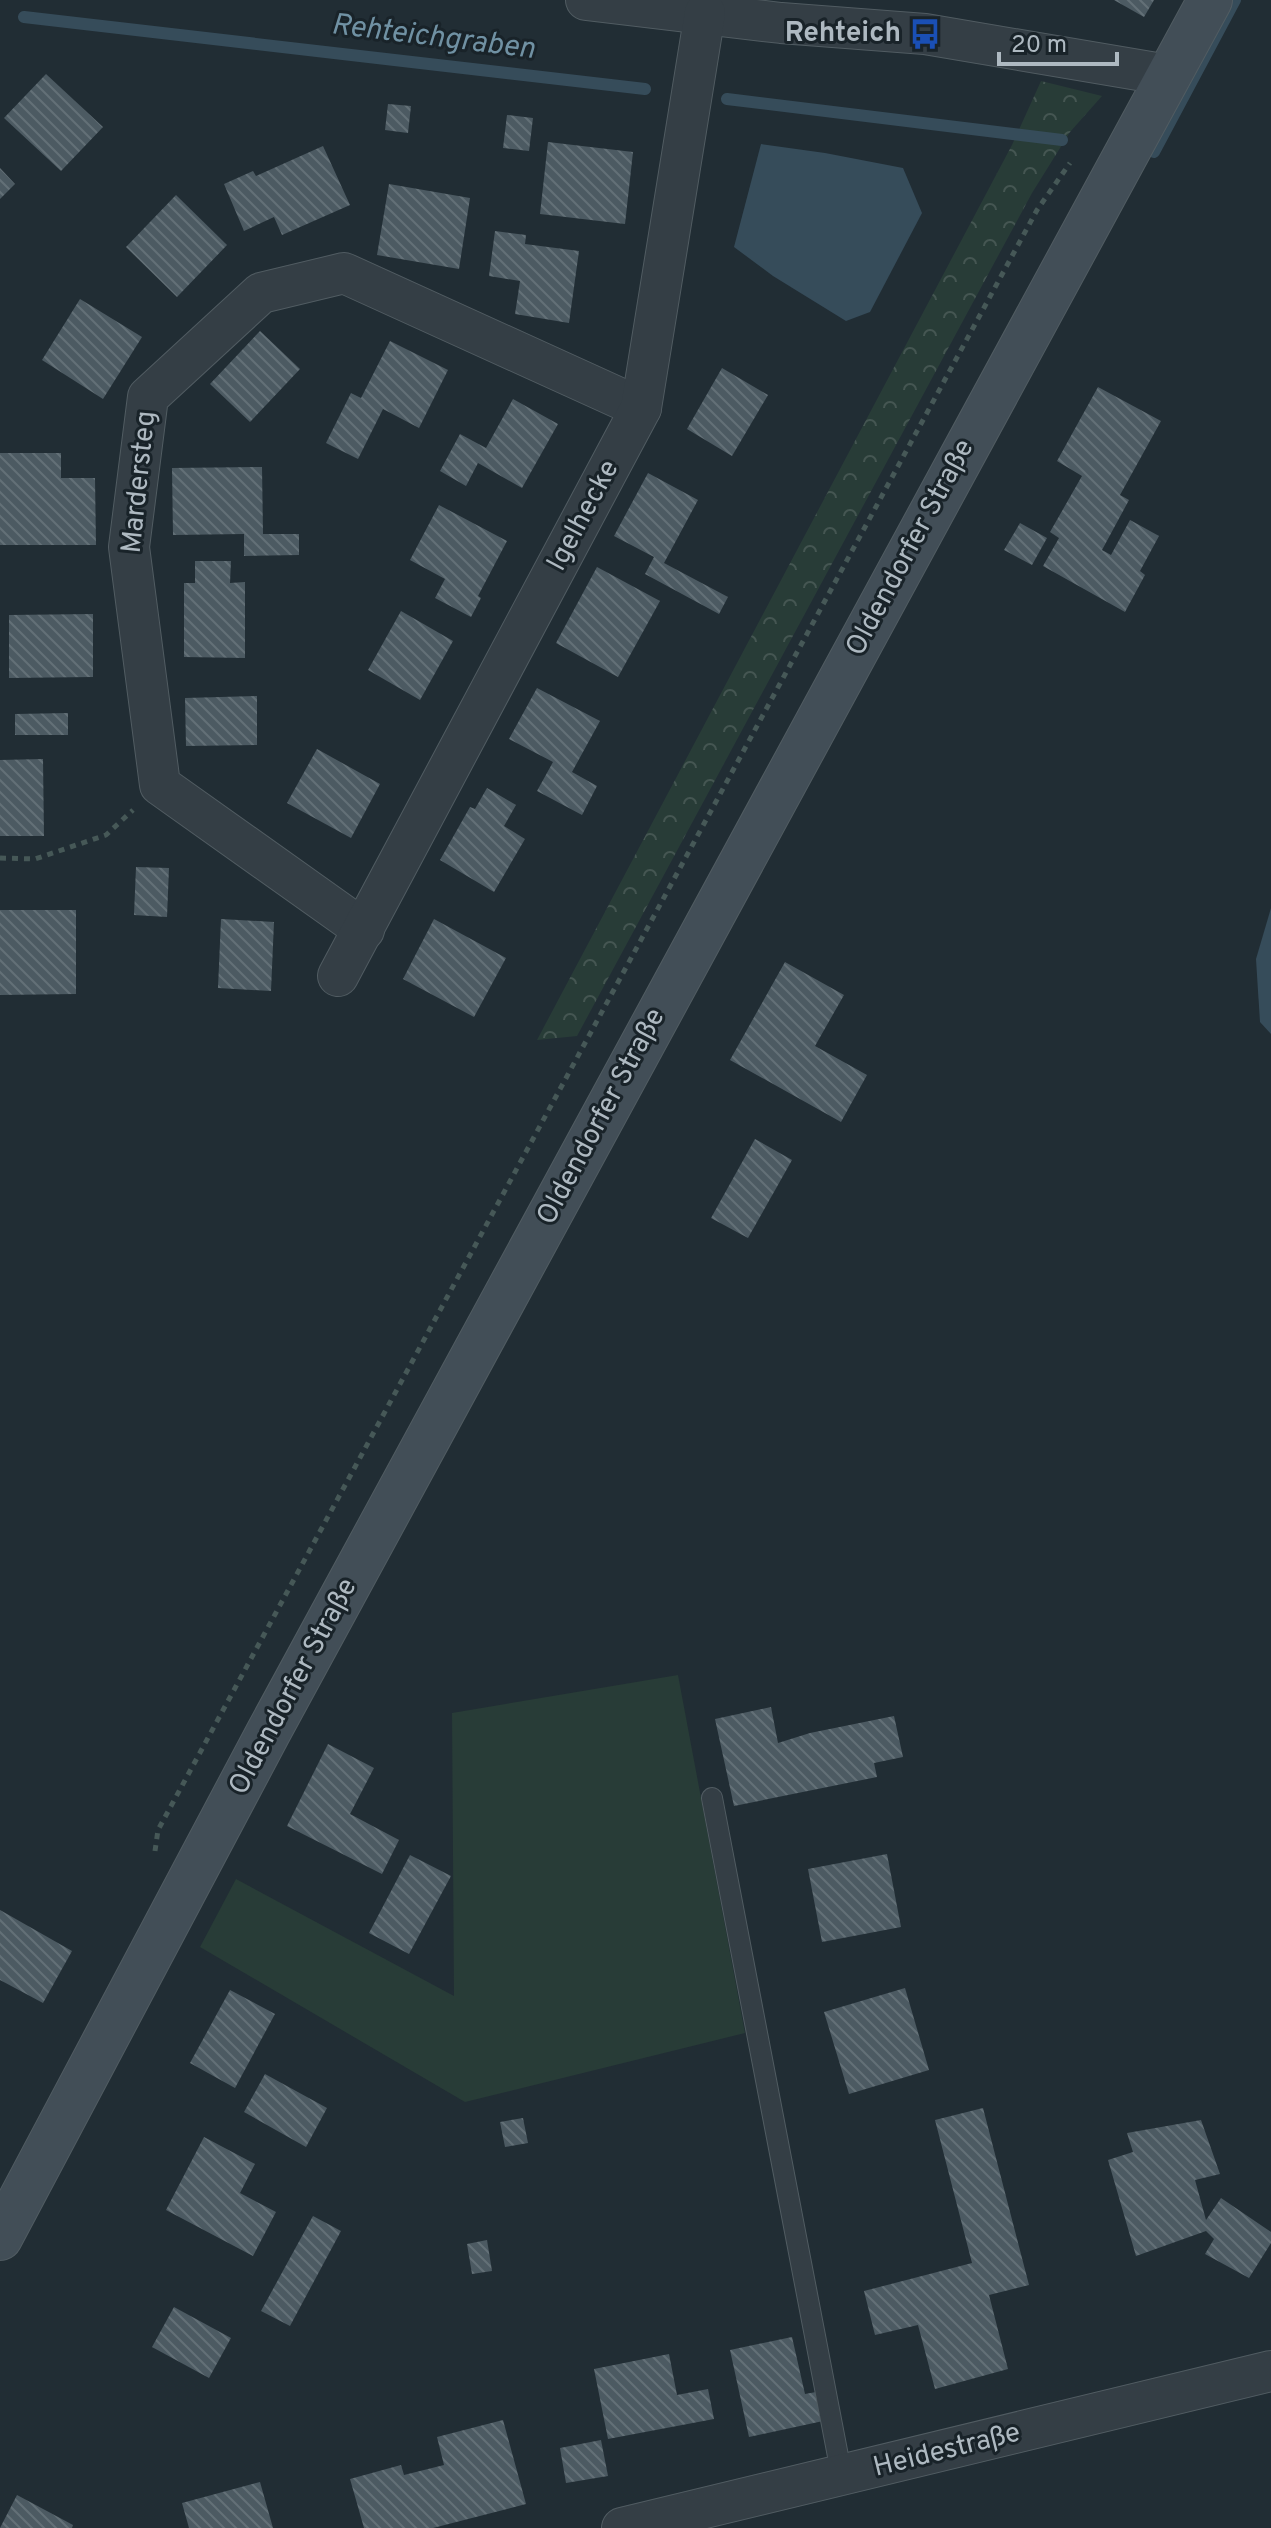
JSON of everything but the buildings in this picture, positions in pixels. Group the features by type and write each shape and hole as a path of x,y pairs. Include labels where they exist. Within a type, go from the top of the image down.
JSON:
{"main road":[{"name":"Oldendorfer Straße","path":"0,2238 276,1719 1210,0"}],"street":[{"path":"586,0 705,13 785,12 1168,75"},
{"name":"Igelhecke","path":"338,976 641,408 705,13"},
{"name":"Mardersteg","path":"160,785 129,547 148,397 261,293 344,273 641,408"},
{"path":"160,785 364,930"},
{"name":"Heidestraße","path":"622,2528 1271,2371"}],"lane":[{"path":"712,1798 842,2477"}],"path":[{"path":"0,858 35,859 106,835 160,785"}],"green space":[{"path":"1041,81 1102,96 1070,132 1032,193 577,1036 537,1040 1012,145"},
{"path":"678,1675 745,2033 465,2102 200,1947 236,1879 454,1996 452,1713"}],"water":[{"path":"761,144 903,168 922,213 870,312 846,321 773,276 734,247"},
{"path":"1271,908 1271,1034 1260,1022 1256,959"}],"waterway":[{"name":"Rehteichgraben","path":"1154,152 1235,0"},
{"name":"Rehteichgraben","path":"24,17 645,89"},
{"name":"Rehteichgraben","path":"727,99 1062,140"}],"place":[{"name":"Rehteich","path":"925,34"}]}
